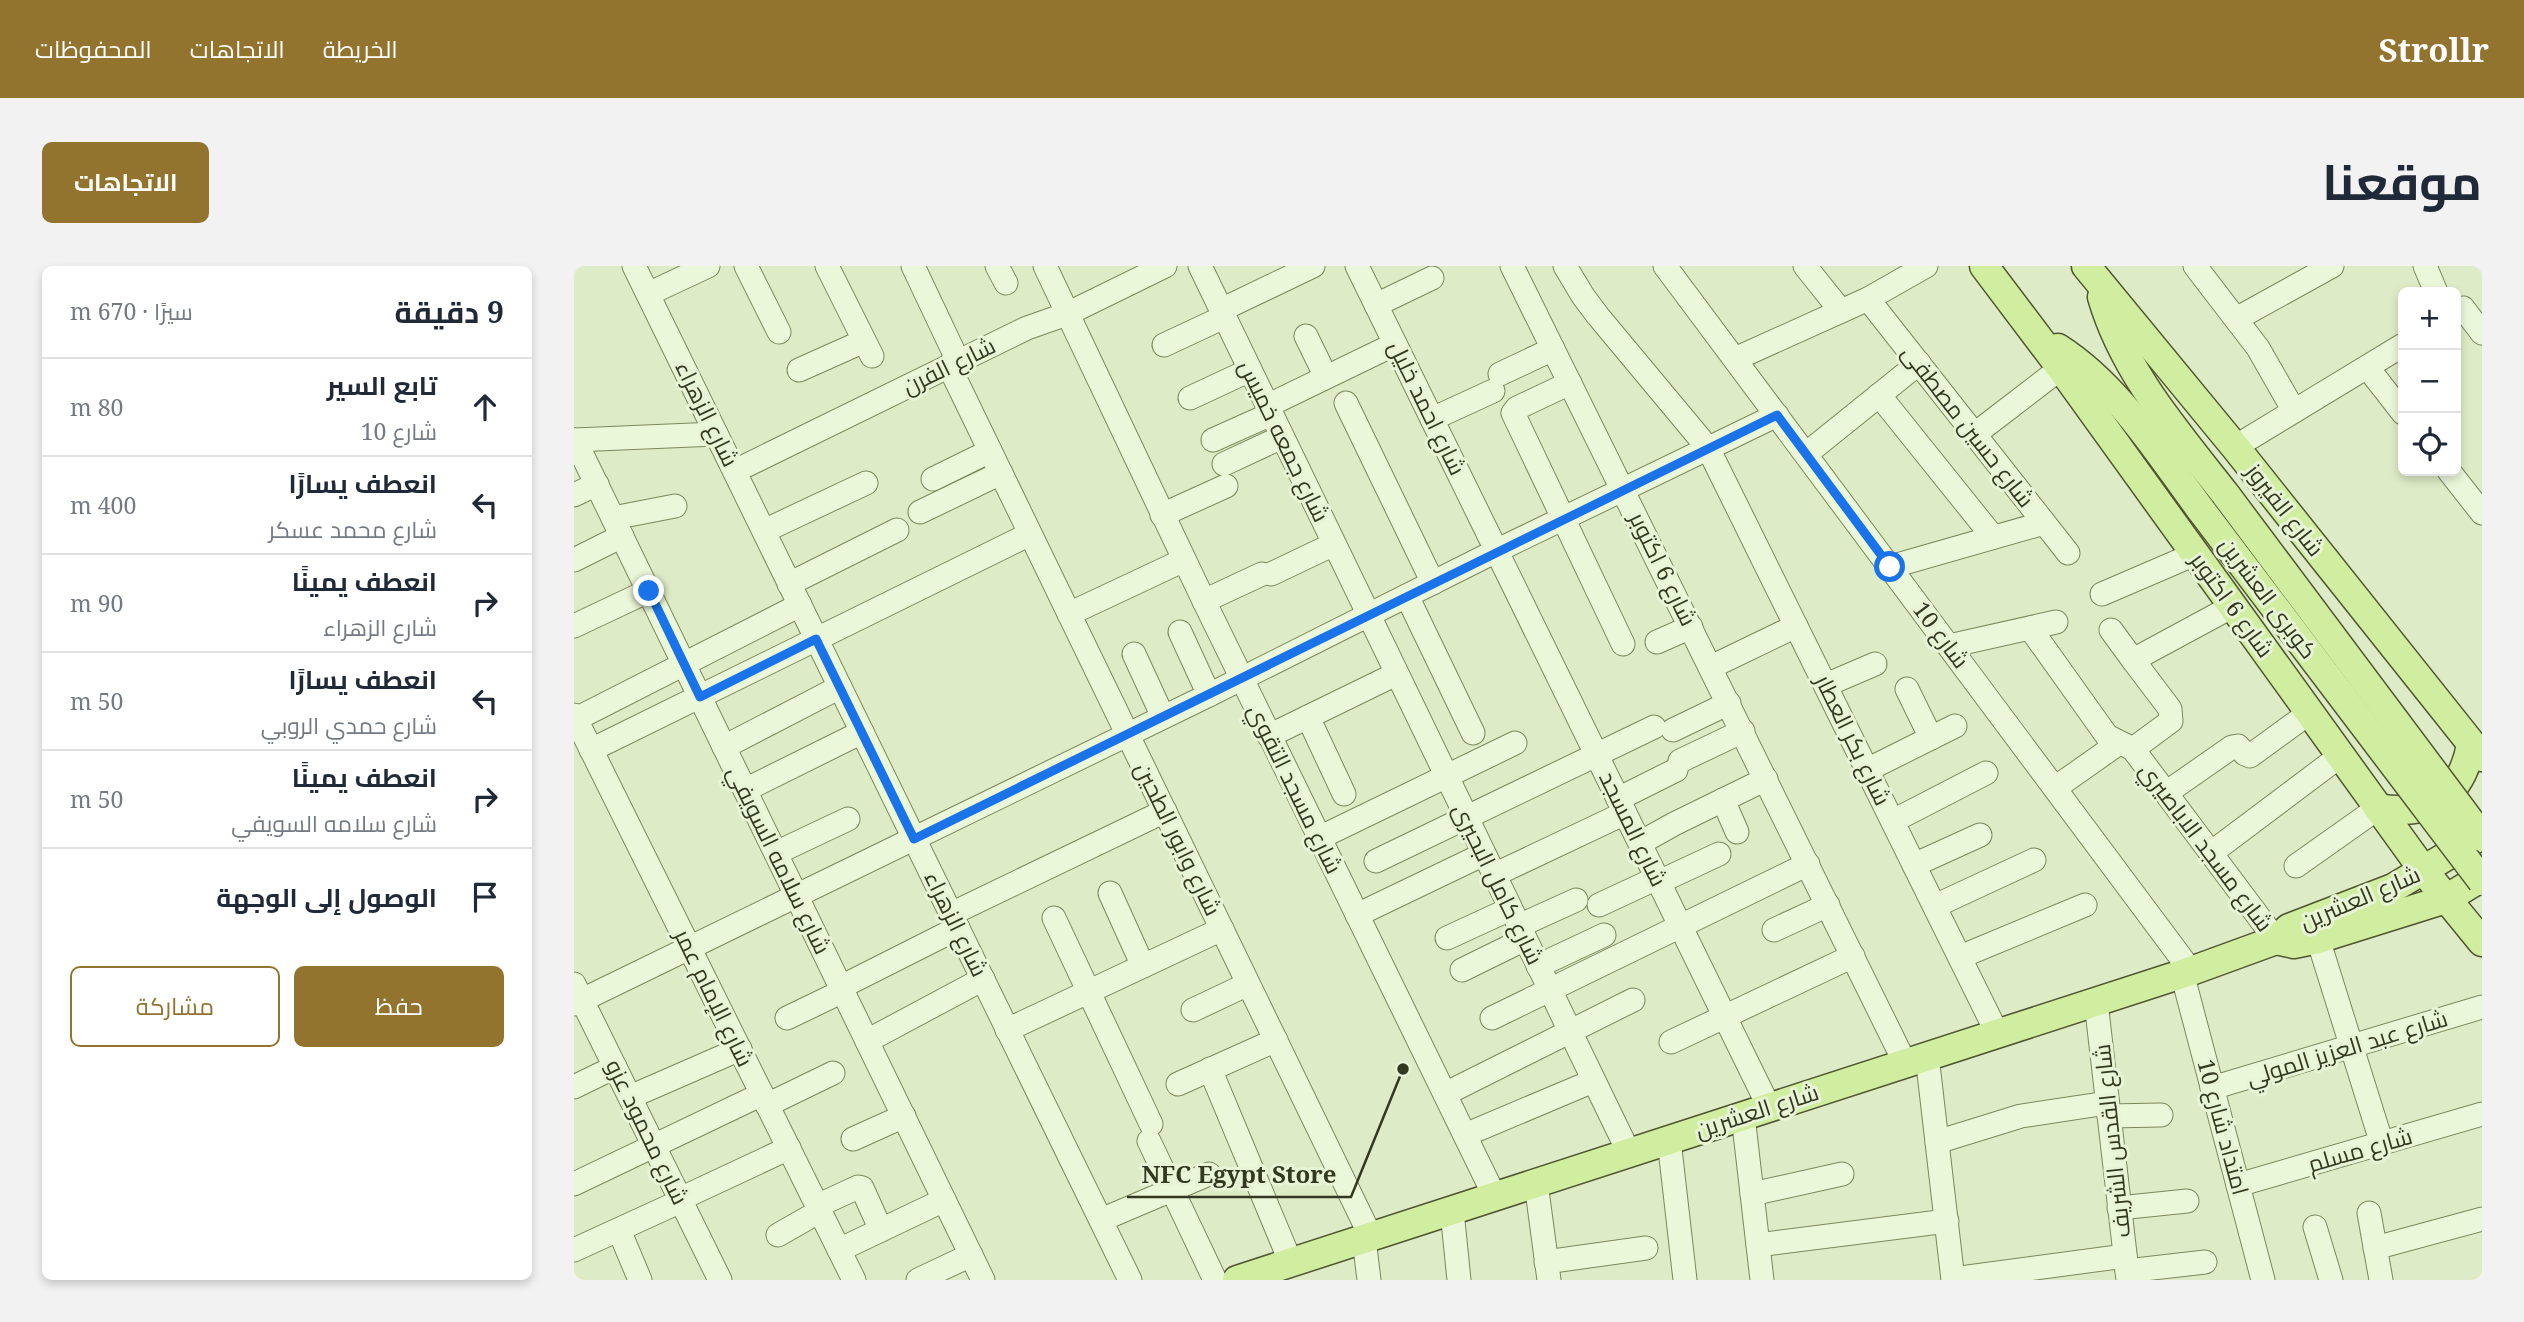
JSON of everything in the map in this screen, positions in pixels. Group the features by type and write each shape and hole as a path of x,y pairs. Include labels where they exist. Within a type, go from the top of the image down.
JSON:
{"main road":[{"name":"شارع 6 اكتوبر","path":"1984,266 2061,368 2424,871 2482,942"},
{"name":"كوبرى العشرين","path":"2091,273 2122,349 2140,382 2482,836"},
{"name":"شارع الفيروز","path":"2091,273 2235,447 2477,751"},
{"name":"كوبرى العشرين","path":"2035,334 2066,353 2094,376 2119,402 2482,879"},
{"path":"2378,808 2399,812 2421,809 2440,800 2456,785 2477,751"},
{"name":"شارع العشرين","path":"1237,1280 2187,972 2276,940 2289,928 2393,888 2482,836"},
{"name":"شارع العشرين","path":"2276,940 2294,944 2318,939 2446,898 2482,879"}],"street":[{"name":"شارع الزهراء","path":"634,266 1130,1280"},
{"path":"648,294 708,266"},
{"path":"746,266 779,332"},
{"path":"799,370 868,348 827,266"},
{"name":"شارع وابور الطحين","path":"913,266 990,451 1276,1040 1367,1238 1369,1280"},
{"name":"شارع مسجد التقوي","path":"1045,266 1241,679 1495,1196"},
{"name":"شارع الفرن","path":"735,471 1027,328 1067,314 1165,266"},
{"name":"شارع جمعه خميس","path":"1200,266 1368,616"},
{"path":"1164,345 1313,266"},
{"name":"شارع احمد خليل","path":"1357,266 1496,551"},
{"name":"شارع 6 اكتوبر","path":"1512,266 1853,956 1917,1059 1937,1142 1953,1280"},
{"name":"شارع بكر العطار","path":"1565,266 1590,306 1708,448 1997,1033"},
{"name":"شارع 10","path":"1665,266 2055,788 2187,972"},
{"path":"1805,266 1841,312"},
{"path":"1735,359 1868,299 1926,266"},
{"path":"2195,266 2258,348 2294,411"},
{"path":"2425,266 2434,287"},
{"path":"2236,318 2324,268"},
{"path":"1376,305 1432,278"},
{"name":"شارع حسين مصطفى","path":"1868,299 2068,553"},
{"path":"2467,306 2482,333"},
{"path":"1306,336 1326,377"},
{"path":"1213,440 1326,377 1395,344"},
{"path":"2235,447 2398,348"},
{"path":"1432,419 1553,349"},
{"path":"1806,454 1919,363"},
{"path":"2367,367 2398,407"},
{"path":"1975,434 2061,368"},
{"path":"1190,398 1250,370"},
{"path":"1570,383 1517,408 1513,413 1623,644"},
{"path":"1879,396 1993,537"},
{"path":"1346,403 1433,583"},
{"path":"577,996 690,948 1777,415"},
{"path":"575,440 716,434"},
{"path":"1163,515 1282,437"},
{"name":"شارع سلامه السويفي","path":"575,440 983,1280"},
{"path":"933,479 990,451"},
{"path":"920,512 1001,473"},
{"path":"2453,476 2482,513"},
{"path":"764,531 866,483"},
{"path":"574,495 597,484"},
{"path":"574,560 618,527 675,506"},
{"path":"1890,567 2044,523"},
{"path":"789,584 897,530"},
{"path":"591,750 1030,534"},
{"path":"1204,601 1334,544"},
{"name":"شارع المسجد","path":"1496,551 1769,1107"},
{"path":"2102,594 2195,554"},
{"path":"1069,614 1184,560"},
{"path":"574,626 649,591"},
{"path":"1407,596 1473,733"},
{"path":"575,717 800,605"},
{"path":"2133,660 2232,606"},
{"name":"شارع كامل البحيرى","path":"1368,616 1629,1153"},
{"path":"1949,646 2056,622"},
{"path":"1711,667 1796,626"},
{"path":"1657,642 1691,627"},
{"name":"شارع مسجد الاباصيري","path":"2030,628 2107,736 2126,746 2166,793 2276,940"},
{"path":"2055,788 2168,724 2172,716 2170,709 2112,630"},
{"path":"1180,632 1209,695"},
{"path":"1134,654 1163,718"},
{"path":"1826,685 1875,664"},
{"path":"1269,736 1396,674"},
{"path":"724,747 840,687"},
{"path":"1907,690 1931,738"},
{"path":"1376,861 1597,755 1728,703"},
{"path":"2166,793 2234,746 2250,756 2309,713"},
{"name":"شارع الإمام عمر","path":"575,717 854,1280"},
{"path":"1308,717 1343,794"},
{"path":"1867,770 1955,726"},
{"path":"1357,915 1489,865 1621,806 1678,765 1742,731"},
{"path":"745,790 862,732"},
{"path":"1319,838 1515,743"},
{"path":"2211,853 2340,755"},
{"path":"1893,821 1986,773"},
{"path":"1640,844 1766,779"},
{"path":"1723,800 1737,832"},
{"path":"2296,866 2378,808"},
{"path":"787,1018 842,989 954,921 1165,811"},
{"path":"776,853 848,819"},
{"path":"1914,865 1979,835"},
{"path":"1447,938 1518,925 1658,880 1719,854"},
{"path":"1935,906 2034,860"},
{"path":"1492,1018 1808,864"},
{"path":"1110,893 1143,966"},
{"path":"1774,930 1828,905"},
{"path":"1960,957 2085,905"},
{"path":"1054,918 1150,1132 1172,1190 1215,1280"},
{"path":"1462,970 1518,925"},
{"path":"1007,1030 1222,929"},
{"path":"1538,966 1604,935"},
{"path":"2318,939 2382,1144"},
{"path":"1671,1042 1853,956"},
{"name":"امتداد شارع 10","path":"2187,972 2212,1088 2263,1280"},
{"path":"867,1041 983,979"},
{"path":"1193,1010 1248,984"},
{"name":"شارع محمود عزو","path":"577,996 720,1280"},
{"path":"1445,1094 1633,1000"},
{"name":"شارع القدس الشريف","path":"2096,1002 2126,1269"},
{"name":"شارع عبد العزيز المولي","path":"2212,1088 2482,1007"},
{"path":"1178,1084 1276,1040"},
{"path":"630,1097 740,1049"},
{"path":"574,1087 615,1067"},
{"path":"1210,1069 1291,1263"},
{"path":"574,1184 654,1146 833,1073"},
{"path":"1465,1135 1593,1081"},
{"path":"1937,1142 2021,1116 2108,1109 2161,1115"},
{"name":"شارع مسلم","path":"2238,1185 2482,1114"},
{"path":"853,1139 904,1116"},
{"path":"1743,1116 1762,1280"},
{"path":"1669,1140 1685,1280"},
{"path":"574,1250 789,1148"},
{"path":"1101,1220 1209,1174"},
{"path":"1752,1194 1842,1174"},
{"path":"1536,1183 1547,1271 1646,1248"},
{"path":"778,1235 858,1187 862,1188 881,1230"},
{"path":"839,1250 944,1200"},
{"path":"2119,1208 2187,1201"},
{"path":"1452,1210 1460,1280"},
{"path":"2369,1213 2381,1280"},
{"path":"2375,1248 2482,1219"},
{"path":"1758,1245 1947,1221"},
{"path":"2315,1227 2331,1280"},
{"path":"619,1230 640,1280"},
{"path":"918,1280 971,1255"},
{"path":"1953,1280 2205,1262"}],"place":[{"name":"NFC Egypt Store","path":"1403,1069"}],"route":[{"path":"649,591 700,697 816,639 914,839 1777,415 1890,567"}]}
